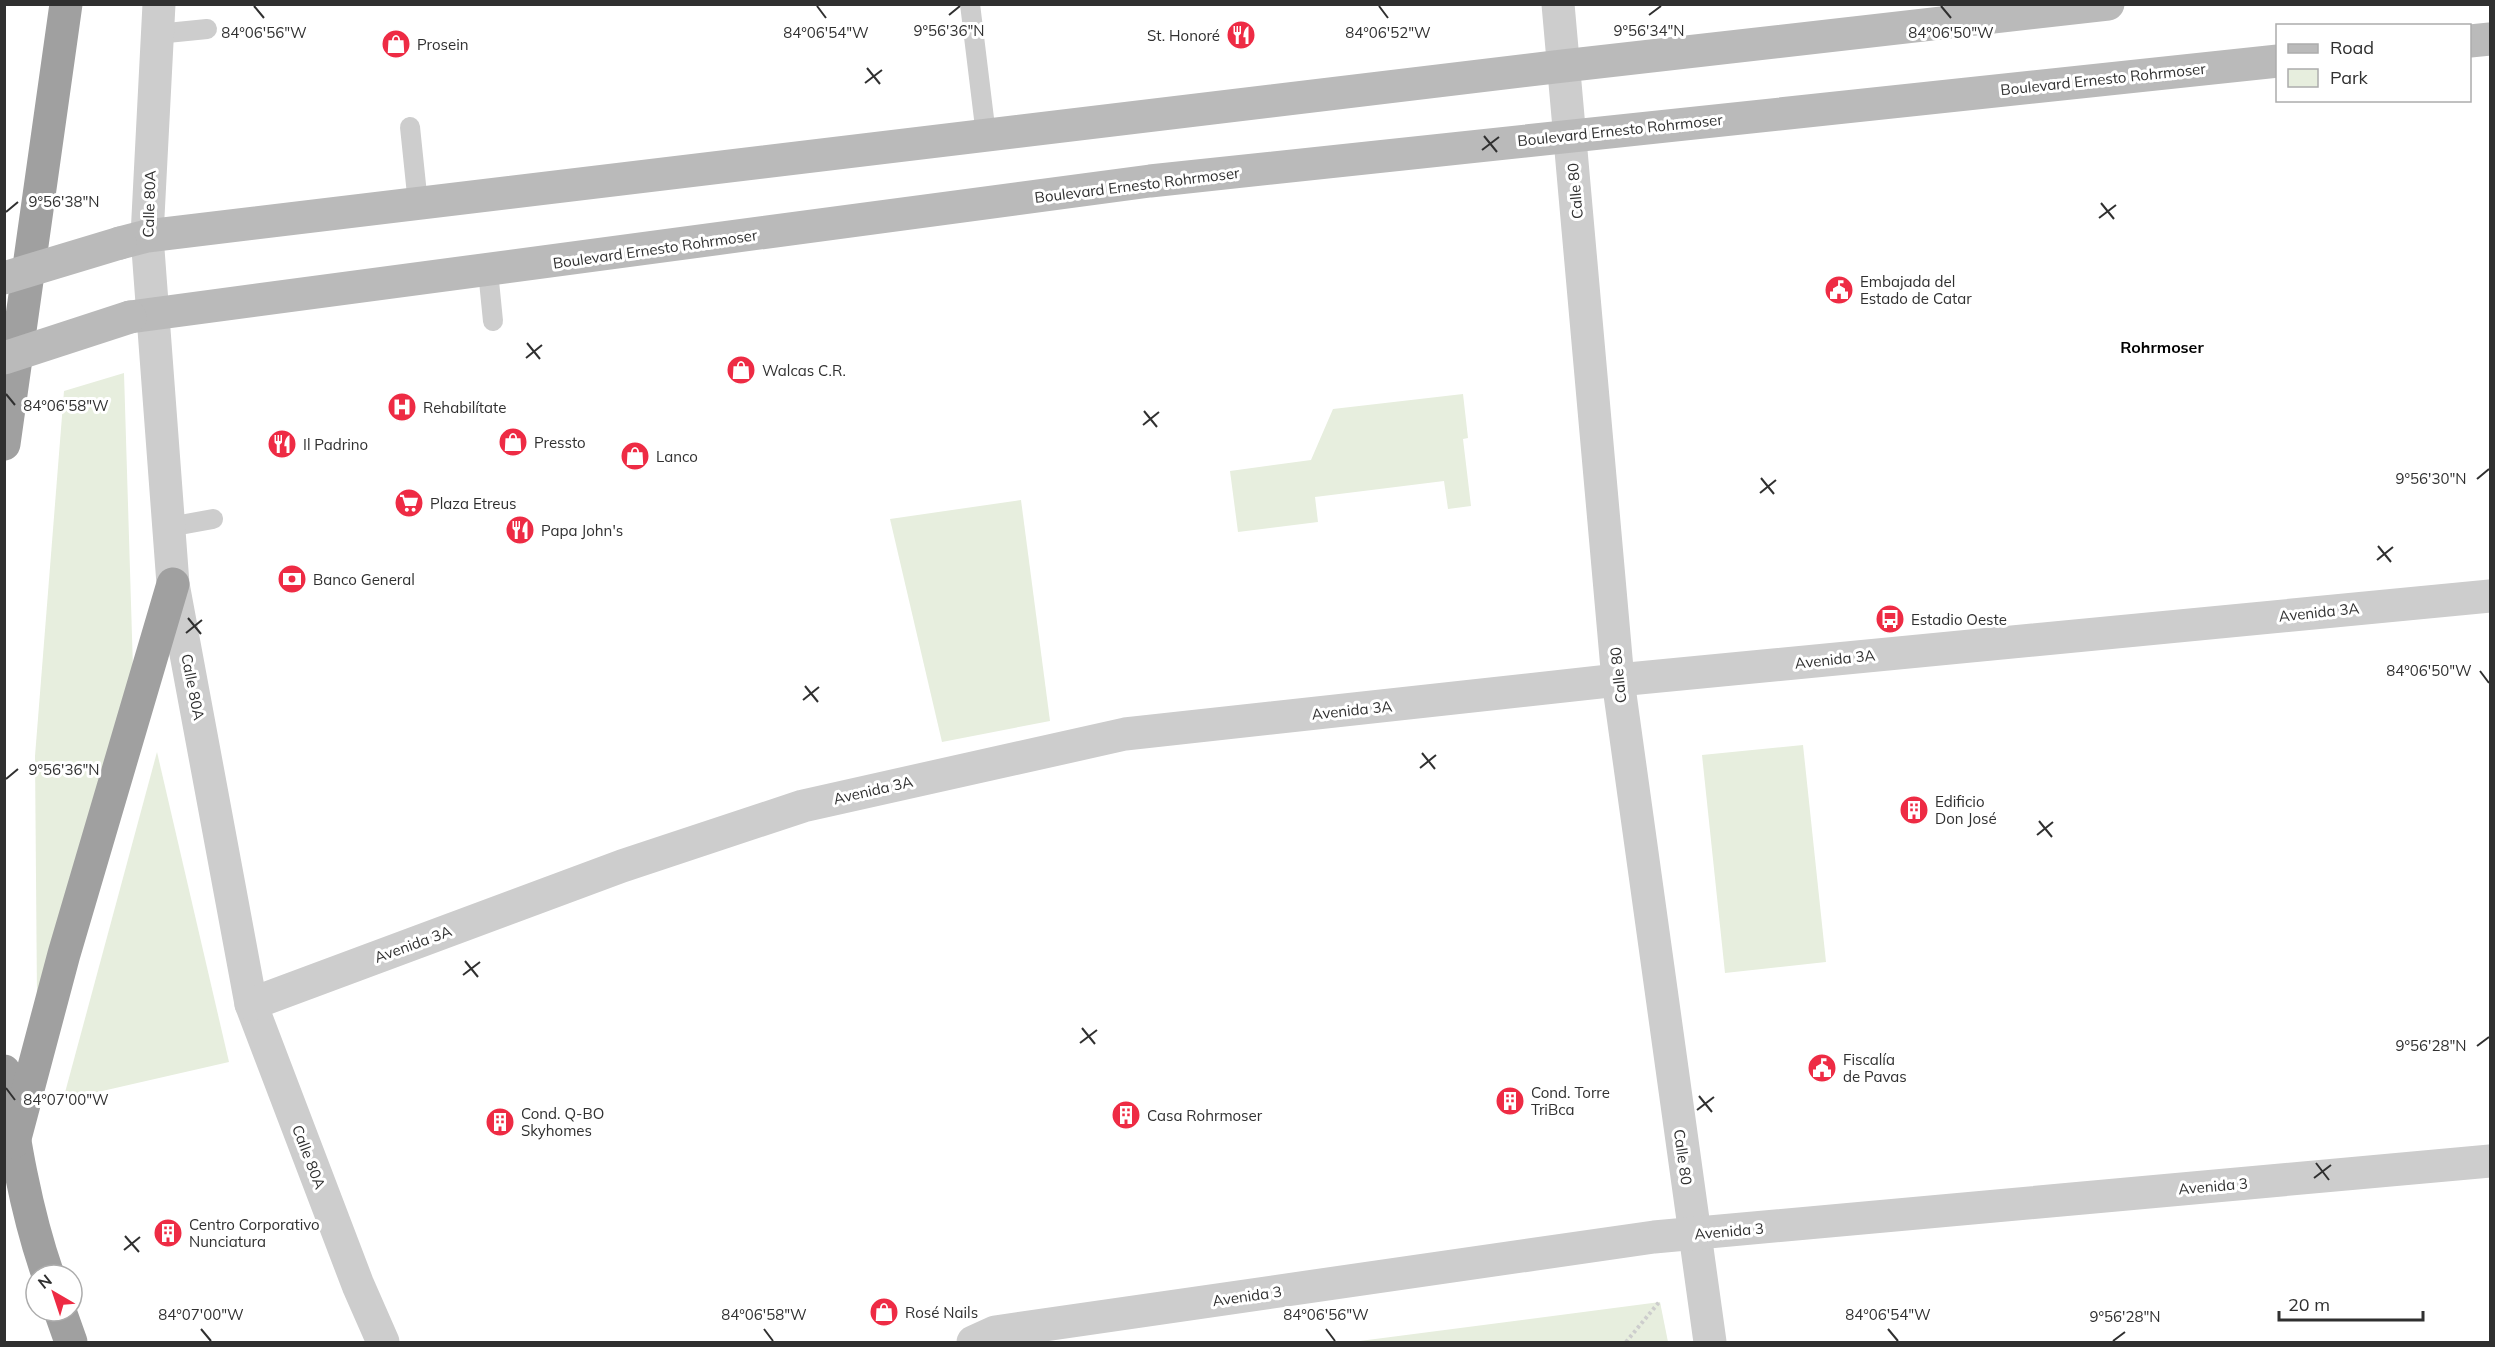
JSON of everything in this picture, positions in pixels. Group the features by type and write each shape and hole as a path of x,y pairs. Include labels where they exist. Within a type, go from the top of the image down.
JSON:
{"highway":[{"path":"4,444 66,4"},
{"path":"14,1142 64,954 174,584"},
{"path":"4,1071 14,1142 37,1244 44,1263"},
{"path":"64,1323 71,1342"}],"main road":[{"path":"4,278 134,240 1563,66 2108,4"},
{"path":"2471,41 2490,39"},
{"name":"Boulevard Ernesto Rohrmoser","path":"4,358 142,316 1150,182 2276,61"}],"street":[{"name":"Calle 80","path":"1558,4 1618,681 1693,1234 1710,1342"},
{"name":"Calle 80A","path":"158,19 134,240 174,584 251,1004 354,1275 383,1342"},
{"name":"Avenida 3A","path":"251,1004 622,866 803,806 1125,734 1618,681 2490,596"},
{"name":"Avenida 3","path":"973,1342 995,1332 1654,1237 2490,1161"}],"lane":[{"path":"970,4 986,135"},
{"path":"158,19 207,29"},
{"path":"410,127 418,204"},
{"path":"488,271 492,321"},
{"path":"169,527 213,519"}],"path":[{"path":"1626,1342 1660,1302 1654,1237"}],"green space":[{"path":"124,373 133,669 37,999 35,756 64,391"},
{"path":"1463,394 1468,438 1463,439 1471,506 1448,509 1444,481 1315,497 1318,522 1238,532 1230,471 1311,460 1333,409"},
{"path":"1021,500 1050,721 942,742 890,519"},
{"path":"1803,745 1826,962 1725,973 1702,755"},
{"path":"157,752 229,1062 63,1100"},
{"path":"1660,1302 1668,1342 1352,1342"}],"place":[{"name":"St. Honoré","path":"1241,35"},
{"name":"Prosein","path":"396,44"},
{"name":"Embajada del Estado de Catar","path":"1839,290"},
{"name":"Walcas C.R.","path":"741,370"},
{"name":"Rehabilítate","path":"402,407"},
{"name":"Pressto","path":"513,442"},
{"name":"Il Padrino","path":"282,444"},
{"name":"Lanco","path":"635,456"},
{"name":"Plaza Etreus","path":"409,503"},
{"name":"Papa John's","path":"520,530"},
{"name":"Banco General","path":"292,579"},
{"name":"Estadio Oeste","path":"1890,619"},
{"name":"Edificio Don José","path":"1914,810"},
{"name":"Fiscalía de Pavas","path":"1822,1068"},
{"name":"Cond. Torre TriBca","path":"1510,1101"},
{"name":"Casa Rohrmoser","path":"1126,1115"},
{"name":"Cond. Q-BO Skyhomes","path":"500,1122"},
{"name":"Centro Corporativo Nunciatura","path":"168,1233"},
{"name":"Rosé Nails","path":"884,1312"}],"district":[{"name":"Rohrmoser","path":"2162,347"}]}
